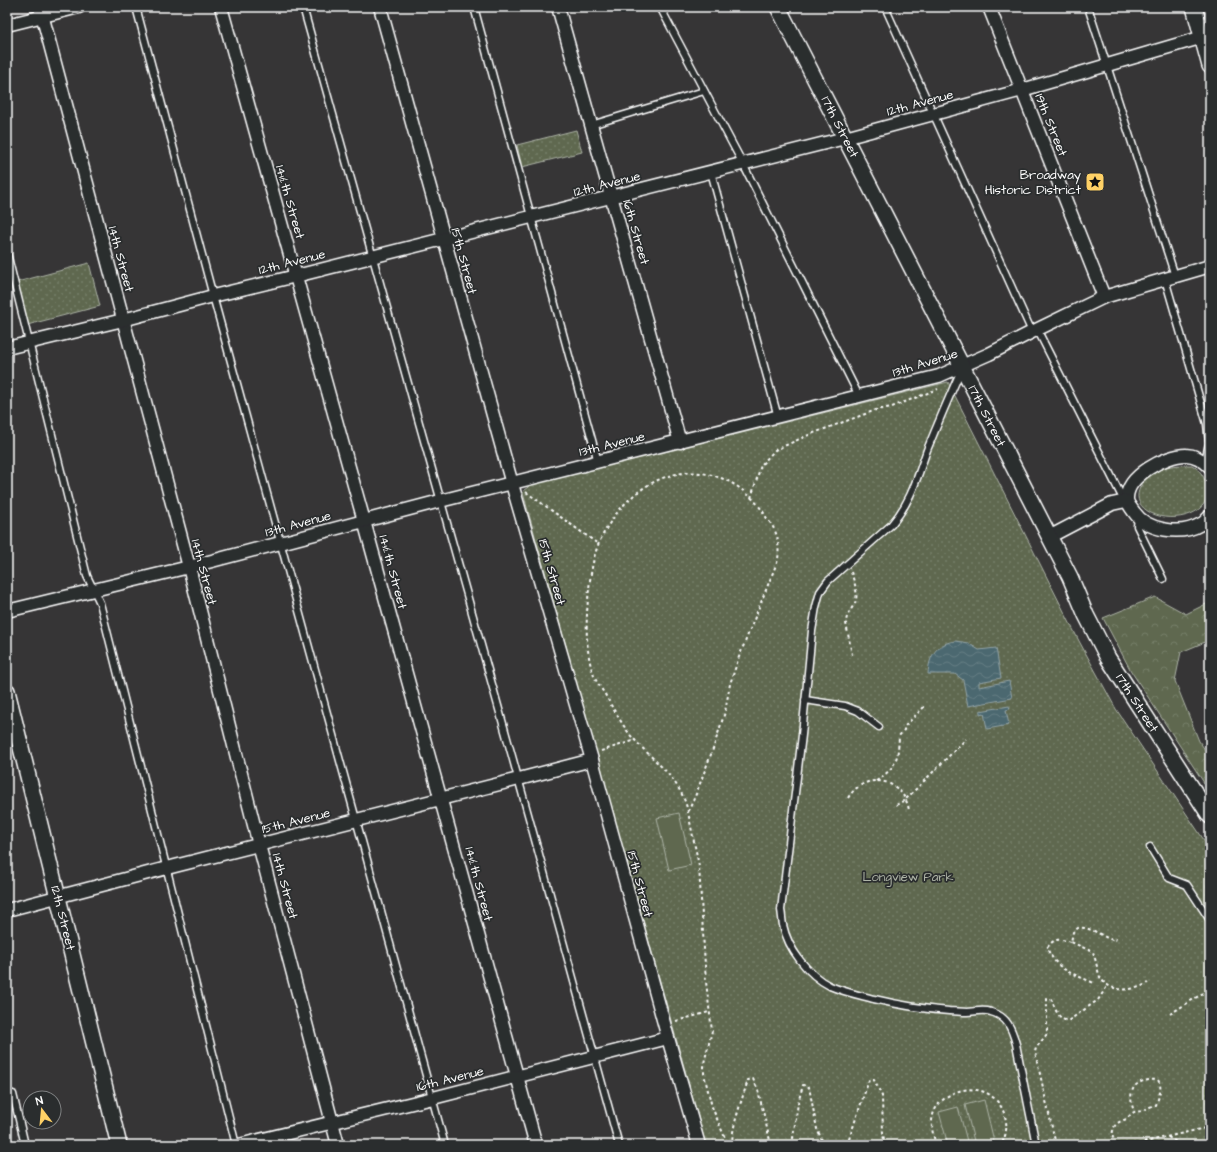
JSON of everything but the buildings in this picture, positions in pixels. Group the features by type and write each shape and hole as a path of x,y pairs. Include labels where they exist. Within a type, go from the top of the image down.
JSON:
{"street":[{"path":"7,25 42,12 79,7"},
{"name":"14½th Street","path":"221,7 536,1145"},
{"name":"15th Street","path":"380,7 512,484 591,757 664,1024 699,1145"},
{"name":"16th Street","path":"558,7 680,442"},
{"name":"17th Street","path":"778,7 1070,577 1086,615 1108,658 1210,816"},
{"name":"19th Street","path":"989,7 1104,297"},
{"path":"1194,7 1206,36 1210,66"},
{"name":"14th Street","path":"42,12 189,567 259,845 338,1145"},
{"name":"12th Avenue","path":"7,348 845,138 1022,90 1206,36"},
{"name":"13th Avenue","path":"7,611 189,567 440,501 939,376 989,354 1104,297 1210,266"},
{"path":"1208,464 1200,458 1186,455 1163,460 1145,471 1133,481 1127,491 1125,501 1138,518 1148,524 1167,530 1189,528 1201,524 1210,516"},
{"path":"1049,537 1112,504 1125,501"},
{"name":"12th Street","path":"7,691 119,1145"},
{"name":"15th Avenue","path":"7,910 519,779 591,757"},
{"name":"16th Avenue","path":"239,1145 433,1098 668,1038"}],"lane":[{"path":"136,7 213,296 445,1145"},
{"path":"303,7 519,779 619,1145"},
{"path":"474,7 598,462"},
{"path":"660,7 743,164 859,396"},
{"path":"885,7 933,114 1035,331 1125,501"},
{"path":"1088,7 1107,64 1170,277 1207,424 1209,443 1208,464"},
{"path":"590,125 704,91"},
{"path":"711,172 778,417"},
{"path":"7,254 87,576 100,604 236,1145"},
{"path":"962,366 927,450 911,496 900,514 891,525 828,581 820,592 812,631 781,910 783,926 797,957 805,968 830,986 850,993 919,1008 967,1012 981,1010 991,1011 1007,1021 1016,1044 1036,1145"},
{"path":"1138,518 1137,526 1163,579"},
{"path":"805,700 845,706 866,716 878,727"},
{"path":"1150,847 1169,878 1188,885 1210,920"},
{"path":"7,1093 13,1094 25,1145"}],"path":[{"path":"751,498 761,465 776,450 811,434 876,410 892,407 956,382"},
{"path":"688,812 714,749 725,712 730,684 739,657 778,560 779,549 774,528 760,507 751,498 733,484 713,475 696,472 680,473 652,483 630,498 612,518 598,544 594,560 586,624 587,643 592,669 597,681 627,729 673,780 682,792 686,803 699,866 706,982 712,1031 704,1063 704,1074 712,1107 728,1145"},
{"path":"524,490 598,544"},
{"path":"848,563 856,589 855,602 846,618 852,655"},
{"path":"876,781 888,772 897,760 899,736 904,730 904,727 926,704"},
{"path":"896,805 905,800 966,739"},
{"path":"591,757 636,740"},
{"path":"848,798 858,786 867,782 886,782 892,785 902,795 909,810"},
{"path":"1071,942 1073,932 1078,928 1084,927 1109,939 1115,941 1116,938"},
{"path":"1094,983 1060,967 1051,958 1046,948 1054,941 1063,939 1094,952 1100,976 1108,985 1123,989 1142,987 1148,983"},
{"path":"1056,1145 1035,1052 1036,1048 1048,1034 1047,999 1051,999 1059,1016 1063,1020 1068,1021 1098,1000 1108,985"},
{"path":"1170,1014 1210,990"},
{"path":"664,1024 709,1012"},
{"path":"733,1145 732,1141 736,1120 748,1080 753,1079 758,1090 772,1145"},
{"path":"1114,1145 1112,1134 1113,1128 1120,1121 1127,1119 1134,1111 1142,1111 1156,1105 1160,1091 1160,1084 1158,1080 1151,1079 1138,1083 1133,1087 1131,1094 1134,1111"},
{"path":"847,1145 869,1080 874,1080 882,1096 883,1134 885,1145"},
{"path":"792,1145 798,1103 803,1085 808,1086 817,1129 824,1145"},
{"path":"936,1145 933,1136 932,1122 934,1110 938,1104 954,1093 971,1089 978,1090 991,1096 1001,1106 1007,1121 1006,1138 1001,1145"},
{"path":"1132,1145 1205,1128"},
{"path":"1168,1137 1184,1145"}],"green space":[{"path":"576,130 582,152 522,167 517,145"},
{"path":"89,263 100,306 27,325 17,282"},
{"name":"Longview Park","path":"948,382 1079,641 1116,709 1210,849 1210,1145 706,1145 523,493 524,490 531,485"},
{"path":"1192,465 1201,473 1206,483 1207,494 1205,503 1199,509 1180,517 1160,516 1151,513 1139,502 1139,490 1146,479 1152,474 1166,467"},
{"path":"1155,597 1186,614 1210,602 1210,640 1181,652 1175,681 1199,741 1210,757 1210,792 1131,671 1103,618"},
{"path":"679,813 691,865 669,870 657,818"},
{"path":"984,1100 994,1141 975,1145 965,1105"},
{"path":"958,1107 968,1145 948,1145 939,1112"}],"water":[{"path":"956,641 968,643 979,650 996,648 1001,678 979,682 979,687 1009,681 1012,698 968,706 963,680 955,674 928,674 930,661 935,651 944,644"},
{"path":"1009,706 1010,709 1006,710 1009,725 987,729 984,713 980,714 980,711"}],"place":[{"name":"Broadway Historic District","path":"1095,182"}]}
